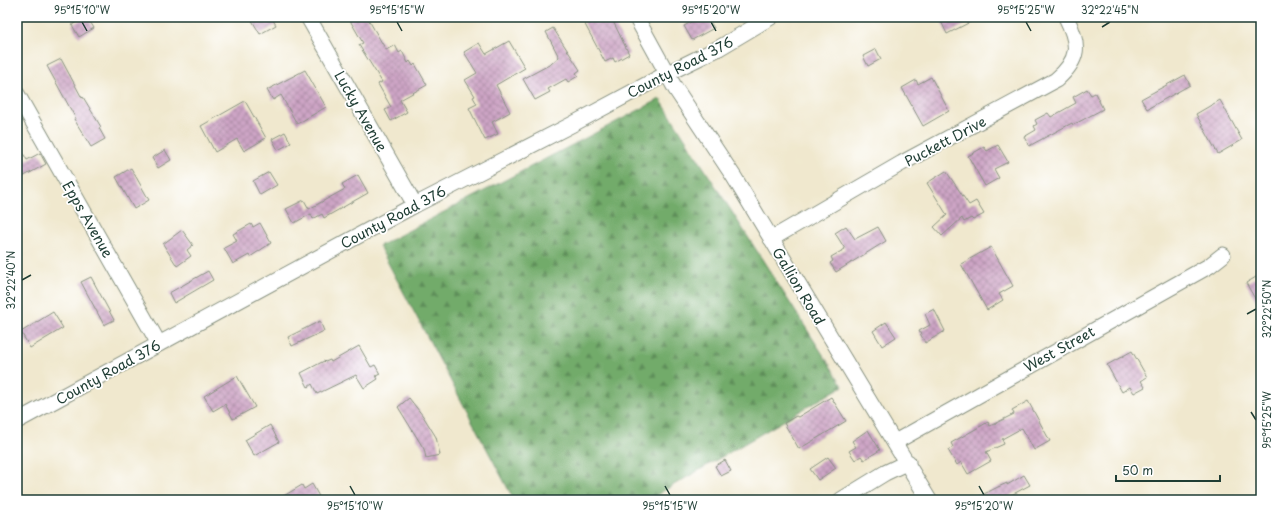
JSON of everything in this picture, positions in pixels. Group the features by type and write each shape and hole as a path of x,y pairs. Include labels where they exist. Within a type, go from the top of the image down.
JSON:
{"street":[{"name":"Lucky Avenue","path":"308,17 415,205"},
{"name":"Gallion Road","path":"636,17 694,118 734,177 855,379 908,462 929,500"},
{"name":"County Road 376","path":"17,421 415,205 571,125 668,73 720,48 770,17"},
{"name":"Puckett Drive","path":"771,239 902,163 1056,80 1072,64 1077,48 1074,32 1066,17"},
{"name":"Epps Avenue","path":"17,94 159,344"},
{"name":"West Street","path":"895,442 1209,266 1223,256"},
{"path":"841,500 885,473 908,462"}],"green space":[{"path":"660,99 843,386 648,500 514,500 379,246"}],"building":[{"path":"87,17 94,28 79,37 72,25"},
{"path":"250,17 271,17 276,25 260,34"},
{"path":"348,17 367,17 386,50 395,45 399,53 402,51 408,63 410,61 413,66 415,64 427,85 400,100 407,112 391,121 385,110 391,107 378,84 382,82 359,45 363,43"},
{"path":"581,17 611,17 629,54 615,62 613,58 605,62"},
{"path":"700,17 707,17 714,28 692,40 684,26"},
{"path":"939,17 980,17 947,34"},
{"path":"553,28 580,70 576,73 578,76 568,82 566,79 548,89 550,92 535,100 523,79 551,64 559,57 546,32"},
{"path":"509,41 525,68 496,85 510,112 492,122 498,134 485,140 469,108 477,104 473,97 475,96 465,80 477,73 464,52 479,43 486,54"},
{"path":"876,49 881,59 868,66 863,56"},
{"path":"61,59 82,98 83,97 101,127 99,128 105,139 91,147 74,119 76,119 47,66"},
{"path":"305,70 326,107 297,124 281,95 273,100 267,90"},
{"path":"1185,75 1190,85 1147,109 1141,99"},
{"path":"931,77 949,111 923,126 902,88 916,80 918,84"},
{"path":"1087,89 1091,95 1095,93 1103,109 1073,125 1072,123 1029,146 1024,137 1036,130 1034,126 1037,124 1035,120 1048,113 1051,117 1076,103 1073,97"},
{"path":"1220,100 1242,140 1218,154 1196,114"},
{"path":"245,101 266,138 244,151 237,139 215,152 201,126"},
{"path":"285,132 291,143 278,150 272,139"},
{"path":"17,143 27,160 40,153 46,164 17,180"},
{"path":"998,145 1008,162 994,169 999,178 985,186 968,156 984,147 987,151"},
{"path":"165,150 171,160 158,168 152,158"},
{"path":"131,168 149,200 134,209 116,177"},
{"path":"946,171 969,205 976,201 984,214 973,220 971,218 964,222 962,218 942,236 934,227 947,215 927,183"},
{"path":"269,172 277,185 260,195 253,181"},
{"path":"358,175 368,193 324,218 322,214 313,219 311,214 294,223 286,209 304,200 309,209 345,189 342,184"},
{"path":"260,223 271,243 250,257 249,255 233,264 224,248 237,241 233,234 251,224 253,227"},
{"path":"846,226 855,239 878,227 886,241 836,272 830,263 833,261 831,257 845,249 835,233"},
{"path":"182,230 193,245 187,250 191,256 177,266 163,244"},
{"path":"991,247 1013,286 999,294 1003,300 987,310 961,264"},
{"path":"208,271 213,280 174,303 169,293"},
{"path":"1261,274 1261,309 1246,283"},
{"path":"91,277 114,320 104,325 81,282"},
{"path":"934,309 945,331 925,343 919,331 930,325 925,314"},
{"path":"53,312 63,328 30,348 21,332"},
{"path":"320,321 324,331 292,346 288,337"},
{"path":"886,322 896,337 882,346 873,331"},
{"path":"359,346 371,367 375,365 380,374 376,376 378,379 364,388 356,375 317,394 312,384 308,387 301,373 324,361 330,360 331,362"},
{"path":"1132,351 1147,377 1141,381 1145,387 1134,393 1130,387 1122,392 1107,365"},
{"path":"237,376 255,407 233,419 225,404 213,411 204,396"},
{"path":"831,397 846,421 799,449 784,423 796,416 798,417"},
{"path":"409,398 423,416 436,437 440,455 426,458 424,449 398,407"},
{"path":"1028,401 1050,441 1034,450 1022,428 1002,439 1004,444 986,452 991,461 968,474 961,462 957,465 948,450 953,447 951,443 988,422 990,426 1014,414 1012,410"},
{"path":"270,425 279,442 254,456 245,440"},
{"path":"868,430 880,450 864,460 861,456 855,460 849,451 856,447 852,441"},
{"path":"828,457 836,468 818,480 810,469"},
{"path":"725,460 731,471 721,476 715,466"},
{"path":"1024,475 1030,485 1002,500 972,500 1007,483 1007,485"},
{"path":"312,484 321,500 277,500 302,485 304,489"}]}
